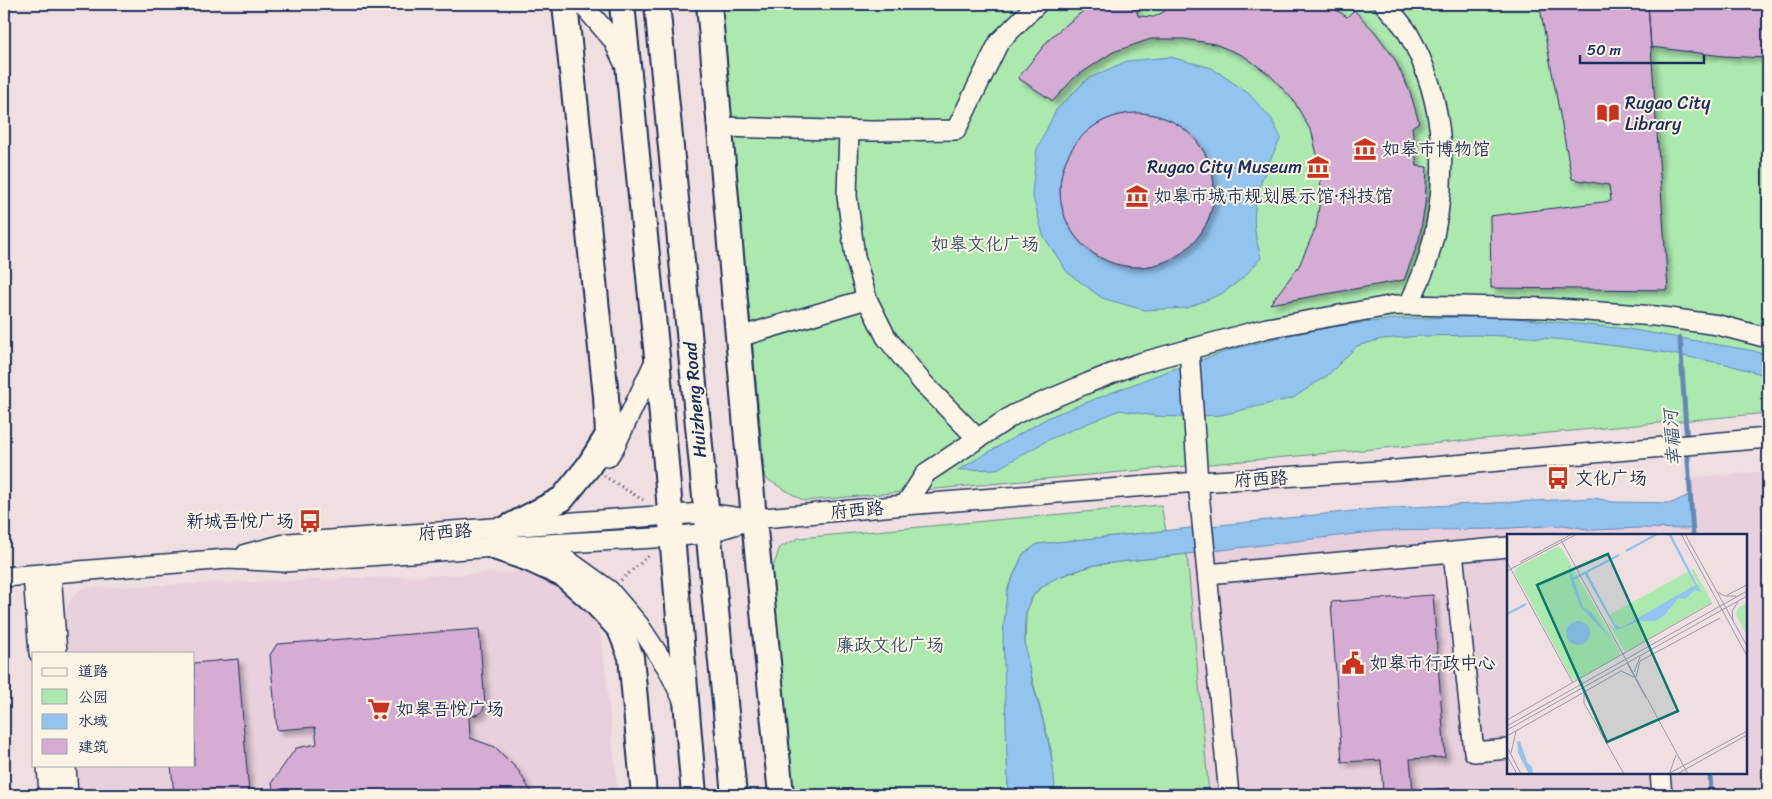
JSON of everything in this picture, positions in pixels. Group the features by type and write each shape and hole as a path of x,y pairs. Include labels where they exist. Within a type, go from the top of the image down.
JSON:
{"main road":[{"path":"509,527 562,499 588,467 608,435 606,396 564,4"},
{"name":"Huizheng Road","path":"622,4 657,357 694,795"},
{"path":"709,4 754,519 781,795"},
{"name":"Huizheng Road","path":"659,7 734,795"},
{"path":"494,547 529,559 564,575 596,602 620,629 631,657 644,795"}],"street":[{"path":"582,4 613,40 629,73"},
{"path":"721,127 956,130 999,42 1037,4"},
{"path":"1384,4 1407,32 1430,80 1440,129 1441,197 1428,260 1409,305"},
{"path":"849,130 847,196 855,257 867,299 886,337 922,382 978,439"},
{"path":"739,337 867,299"},
{"path":"905,505 926,472 1015,414 1136,364 1267,328 1395,305 1409,305 1546,308 1655,316 1718,325 1768,338"},
{"path":"1190,349 1198,482 1228,795"},
{"path":"539,525 570,503 598,472 615,446 657,357"},
{"name":"府西路","path":"4,577 227,559 284,562 534,544 671,526 905,505 1198,482 1396,470 1768,438"},
{"name":"府西路","path":"227,559 289,543 539,525 671,526"},
{"path":"534,544 570,562 610,590 639,625 668,669 686,706"},
{"path":"1206,564 1453,552 1507,547"},
{"path":"1453,552 1474,752 1507,749"},
{"path":"39,652 42,574"},
{"path":"42,574 57,652"},
{"path":"47,766 50,795"},
{"path":"66,766 68,795"},
{"path":"1660,774 1662,795"}],"path":[{"path":"598,472 671,526 610,590"}],"shaded area":[{"name":"如皋市行政中心","path":"1768,471 1768,795 1209,795 1187,554 1380,531 1493,529 1563,525 1593,530 1639,528 1693,529 1690,478"},
{"path":"528,570 563,586 588,611 602,638 618,795 79,795 77,766 195,766 195,652 68,652 65,614 71,599 82,588 499,573"}],"green space":[{"name":"如皋文化广场","path":"721,4 1768,4 1768,413 804,501 765,478"},
{"name":"廉政文化广场","path":"1161,505 1166,531 1038,544 1023,554 1007,590 1008,786 1006,795 789,795 769,579 780,547 799,538"},
{"path":"1187,554 1209,795 1055,795 1051,750 1025,651 1026,613 1034,594 1053,579 1095,565"}],"water":[{"path":"1170,57 1212,68 1248,93 1271,118 1281,138 1265,171 1255,207 1255,231 1261,258 1244,277 1223,293 1187,308 1144,310 1102,298 1067,272 1043,235 1032,193 1037,149 1056,110 1087,79 1127,61"},
{"path":"1494,316 1628,329 1754,351 1768,356 1768,376 1726,364 1661,352 1578,341 1477,335 1382,339 1357,346 1328,375 1293,398 1221,415 1155,416 1120,410 1050,439 997,469 958,470 1049,417 1165,372 1234,349 1331,327 1395,319"},
{"path":"1691,494 1693,529 1639,528 1593,530 1563,525 1493,529 1380,531 1095,565 1062,576 1046,584 1034,594 1027,609 1025,628 1030,670 1051,755 1055,795 1006,795 1008,786 1003,635 1007,591 1023,554 1038,544 1373,509 1595,498 1613,502 1672,503"}],"building":[{"name":"如皋市博物馆","path":"1092,4 1135,4 1138,16 1154,17 1165,11 1165,4 1327,4 1347,17 1354,10 1375,32 1394,58 1410,92 1419,122 1412,127 1417,166 1427,167 1425,205 1419,240 1404,280 1270,304 1299,266 1316,227 1320,200 1321,172 1312,133 1294,101 1270,75 1244,56 1215,44 1184,39 1151,39 1113,52 1074,78 1053,101 1018,78 1051,37"},
{"name":"Rugao City Library","path":"1565,4 1648,4 1668,290 1491,288 1490,216 1611,201 1609,185 1572,179 1540,8"},
{"path":"1648,4 1768,4 1768,58 1723,56 1651,47"},
{"name":"如皋市城市规划展示馆·科技馆","path":"1137,113 1166,119 1180,126 1191,136 1201,147 1208,161 1214,190 1208,219 1201,233 1191,244 1180,254 1166,261 1137,267 1108,261 1094,254 1083,244 1073,233 1066,219 1060,190 1066,161 1073,147 1083,136 1094,126 1108,119"},
{"path":"1433,595 1445,757 1410,759 1413,791 1450,788 1450,795 1365,795 1383,794 1381,760 1342,762 1331,602"},
{"name":"如皋吾悦广场","path":"479,629 485,705 481,713 469,717 470,738 495,747 518,770 533,795 274,795 272,782 296,748 317,744 315,727 277,730 270,655 277,644"},
{"path":"238,659 249,795 174,795 171,766 195,766 195,663"}],"waterway":[{"name":"幸福河","path":"1680,338 1693,534"},
{"name":"幸福河","path":"1710,774 1711,795"}],"place":[{"name":"Rugao City Library","path":"1608,113"},
{"name":"如皋市博物馆","path":"1365,149"},
{"name":"Rugao City Museum","path":"1318,167"},
{"name":"如皋市城市规划展示馆·科技馆","path":"1137,196"},
{"name":"文化广场","path":"1558,478"},
{"name":"新城吾悦广场","path":"310,521"},
{"name":"如皋市行政中心","path":"1353,663"},
{"name":"如皋吾悦广场","path":"379,709"}]}
